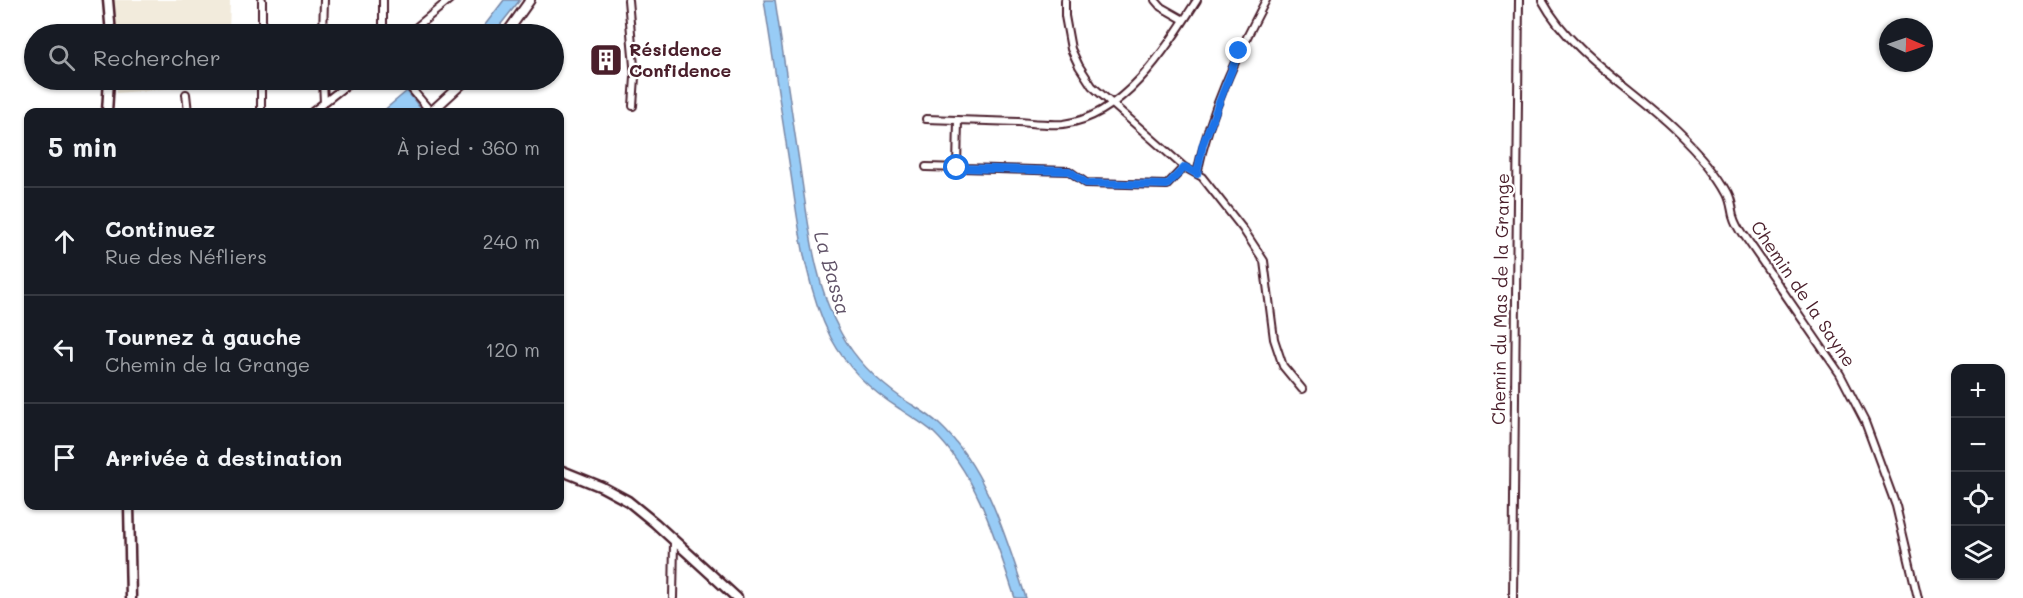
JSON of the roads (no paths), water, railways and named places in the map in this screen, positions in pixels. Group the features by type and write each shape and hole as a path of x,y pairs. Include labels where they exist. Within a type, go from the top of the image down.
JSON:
{"main road":[{"path":"108,0 110,24"},
{"path":"107,108 109,90"},
{"path":"564,472 602,487 627,501 655,523 737,598"},
{"path":"129,510 131,598"}],"street":[{"path":"262,0 262,24"},
{"path":"323,24 324,0"},
{"path":"383,0 383,24"},
{"path":"420,24 449,0"},
{"path":"513,24 530,0"},
{"path":"628,0 635,77 633,106"},
{"path":"1065,0 1065,16 1071,49 1092,86 1185,167 1202,177 1264,261 1274,339 1283,366 1302,388"},
{"path":"1155,0 1161,7 1184,20"},
{"path":"926,119 1063,124 1093,115 1141,78 1197,0"},
{"path":"1197,174 1203,144 1239,51 1266,0"},
{"name":"Chemin du Mas de la Grange","path":"1513,598 1519,0"},
{"name":"Chemin de la Sayne","path":"1542,0 1546,9 1575,42 1604,70 1676,129 1713,170 1725,187 1733,203 1736,220 1744,235 1840,374 1865,422 1896,506 1918,598"},
{"path":"261,90 261,108"},
{"path":"323,90 324,103"},
{"path":"317,108 340,90"},
{"path":"412,90 428,108"},
{"path":"435,108 455,90"},
{"path":"186,94 188,108"},
{"path":"957,168 958,120"},
{"path":"926,167 1069,171 1086,183 1167,185 1185,167"},
{"path":"673,598 674,541"}],"water":[{"path":"504,0 520,0 501,24 486,24"},
{"path":"764,0 775,0 810,236 819,276 832,315 853,353 868,370 893,392 936,421 970,462 993,505 1026,598 1015,598 984,510 974,488 949,449 933,432 879,395 861,378 837,349 822,319 809,279 801,237"},
{"path":"407,91 420,108 387,108"}],"place":[{"name":"Résidence Confidence","path":"606,60"}],"water label":[{"name":"La Bassa","path":"832,273"}]}
